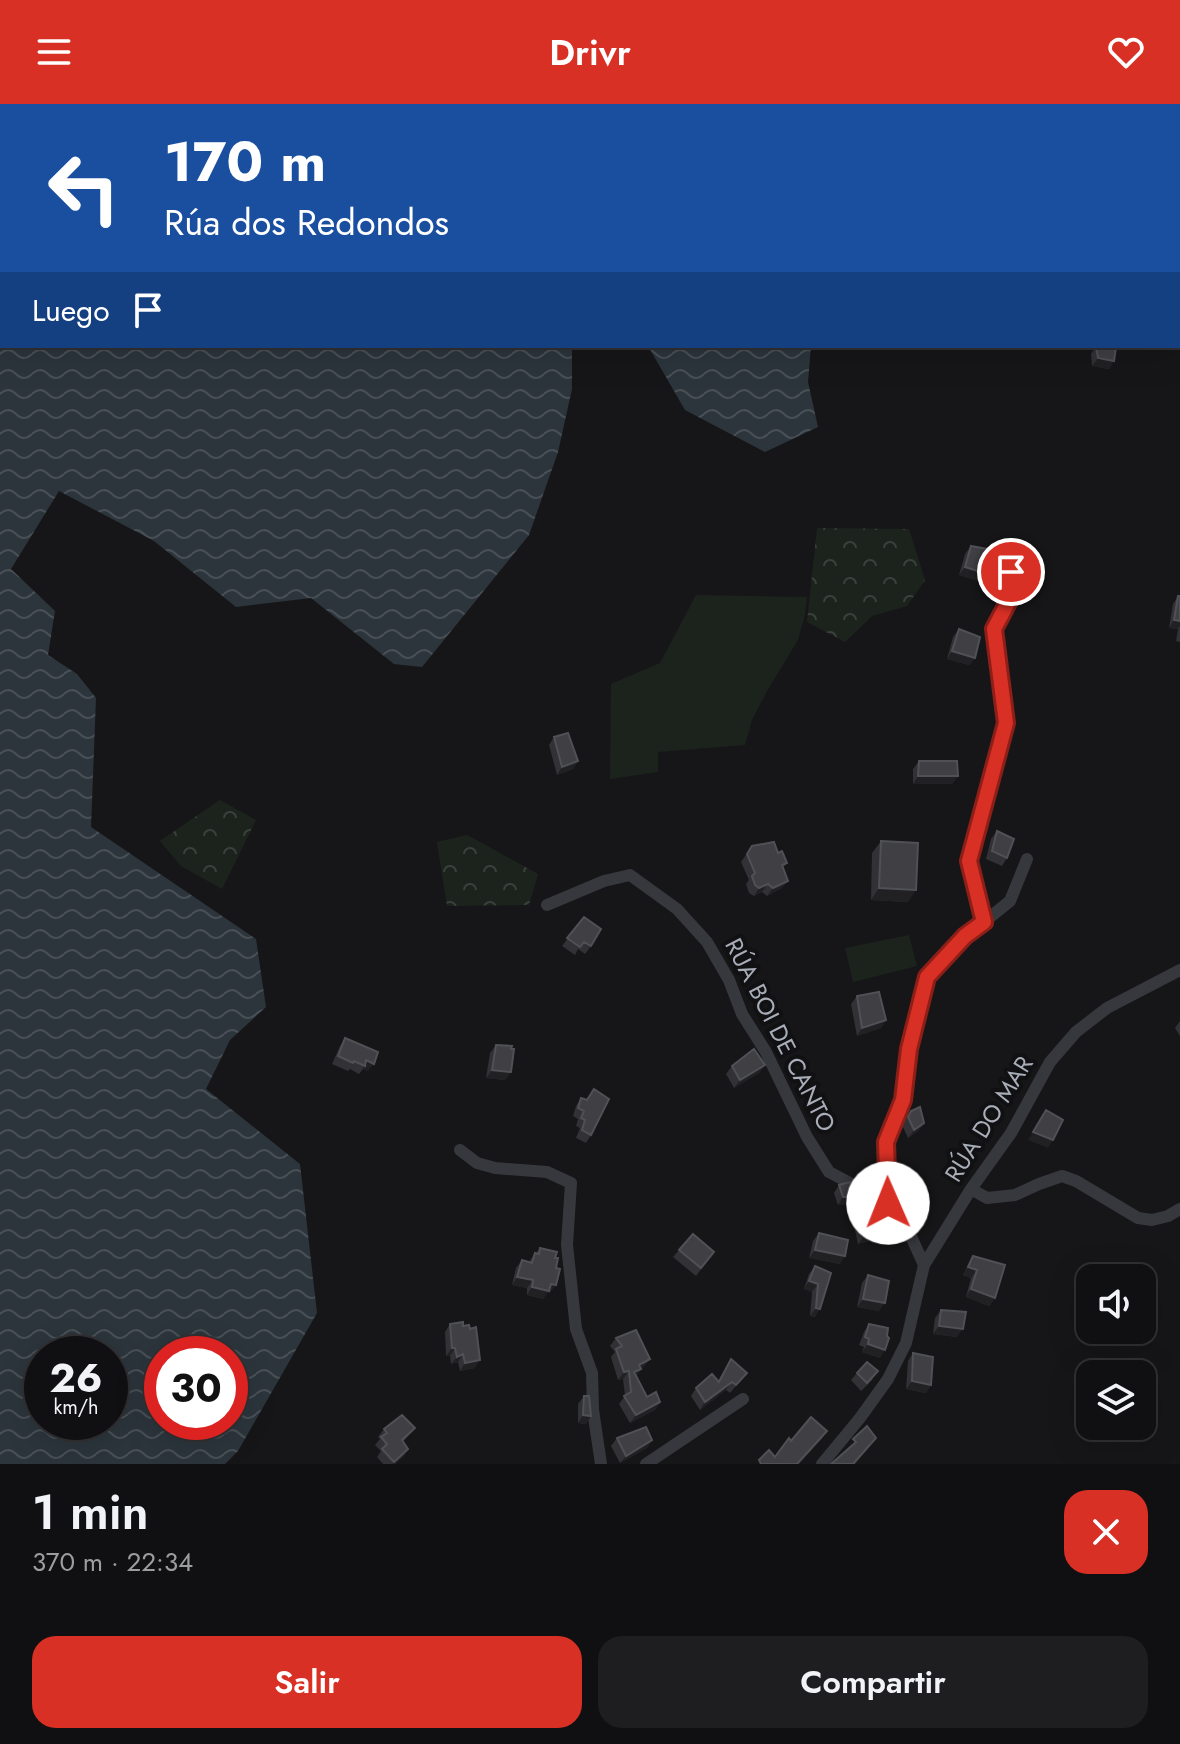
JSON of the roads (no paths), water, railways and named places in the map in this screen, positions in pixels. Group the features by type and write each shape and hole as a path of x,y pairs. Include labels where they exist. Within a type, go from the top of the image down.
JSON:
{"street":[{"path":"984,922 969,861 1006,723 994,629 1012,595 1010,549"},
{"path":"924,1265 904,1221 888,1203 886,1142 903,1100 909,1049 927,977 965,936 1010,901 1027,859"},
{"name":"RÚA BOI DE CANTO","path":"547,905 604,881 630,875 677,909 707,942 729,980 742,1014 766,1052 807,1137 829,1172 888,1203"},
{"name":"RÚA DO MAR","path":"822,1464 888,1379 906,1343 924,1265 971,1189 1011,1133 1050,1062 1076,1032 1107,1008 1180,970"},
{"path":"460,1150 486,1166 547,1172 571,1183 567,1245 576,1329 592,1373 593,1410 601,1464"},
{"path":"971,1189 987,1198 1015,1195 1062,1176 1138,1218 1152,1220 1180,1209"},
{"path":"646,1464 743,1399"}],"water":[{"path":"0,348 572,348 572,389 558,452 529,535 422,667 394,664 311,598 236,607 154,541 59,491 11,569 55,611 48,655 77,674 96,698 91,827 256,939 266,1007 230,1040 206,1089 300,1164 317,1313 248,1434 248,1336 144,1336 144,1440 244,1440 225,1464 0,1464"},
{"path":"649,348 811,348 808,382 818,427 765,452 685,410"}]}
